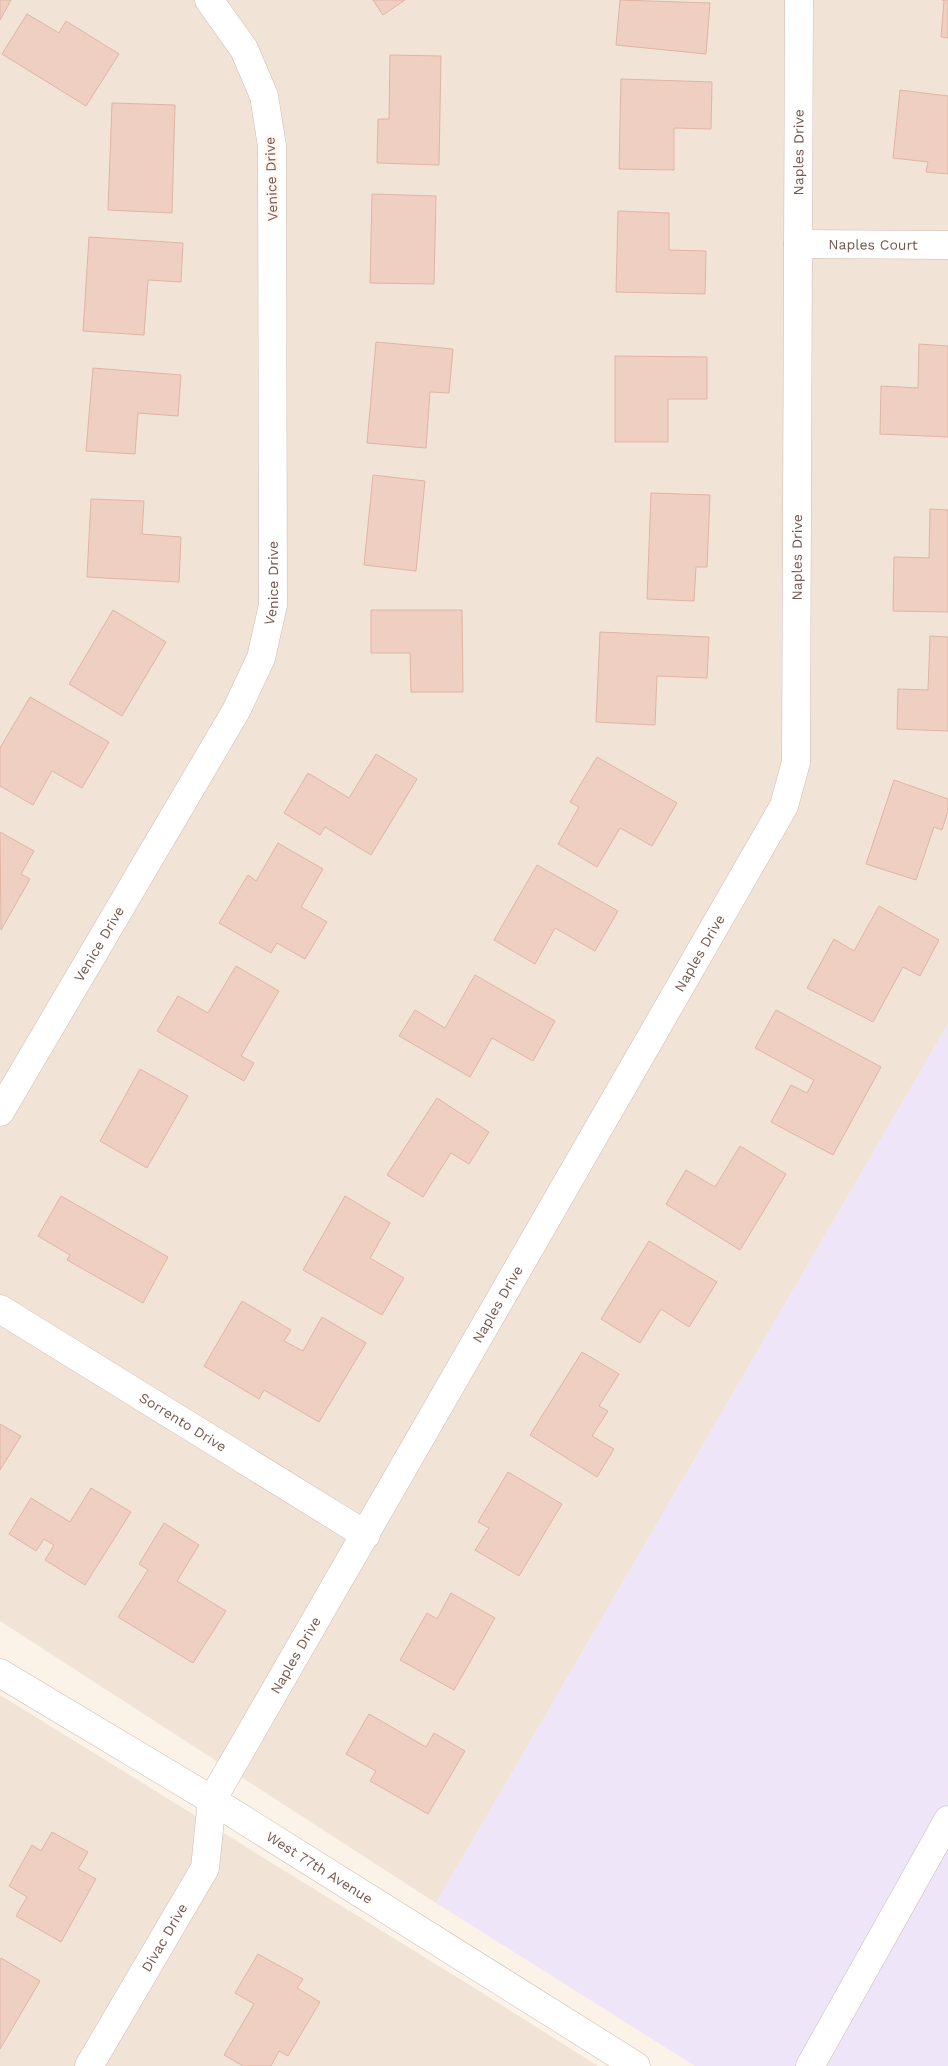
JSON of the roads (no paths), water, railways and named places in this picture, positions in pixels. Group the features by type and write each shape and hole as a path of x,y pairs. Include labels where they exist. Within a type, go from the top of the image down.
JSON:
{"street":[{"name":"Venice Drive","path":"0,1112 236,711 261,658 273,605 272,146 264,96 247,57 210,0"},
{"name":"Naples Drive","path":"212,1800 784,806 796,762 799,0"},
{"name":"Naples Court","path":"798,244 948,245"},
{"name":"Sorrento Drive","path":"0,1309 366,1534"},
{"name":"West 77th Avenue","path":"0,1673 212,1800 636,2066"},
{"name":"Divac Drive","path":"89,2066 205,1868 212,1800"},
{"path":"810,2066 948,1820"}]}
